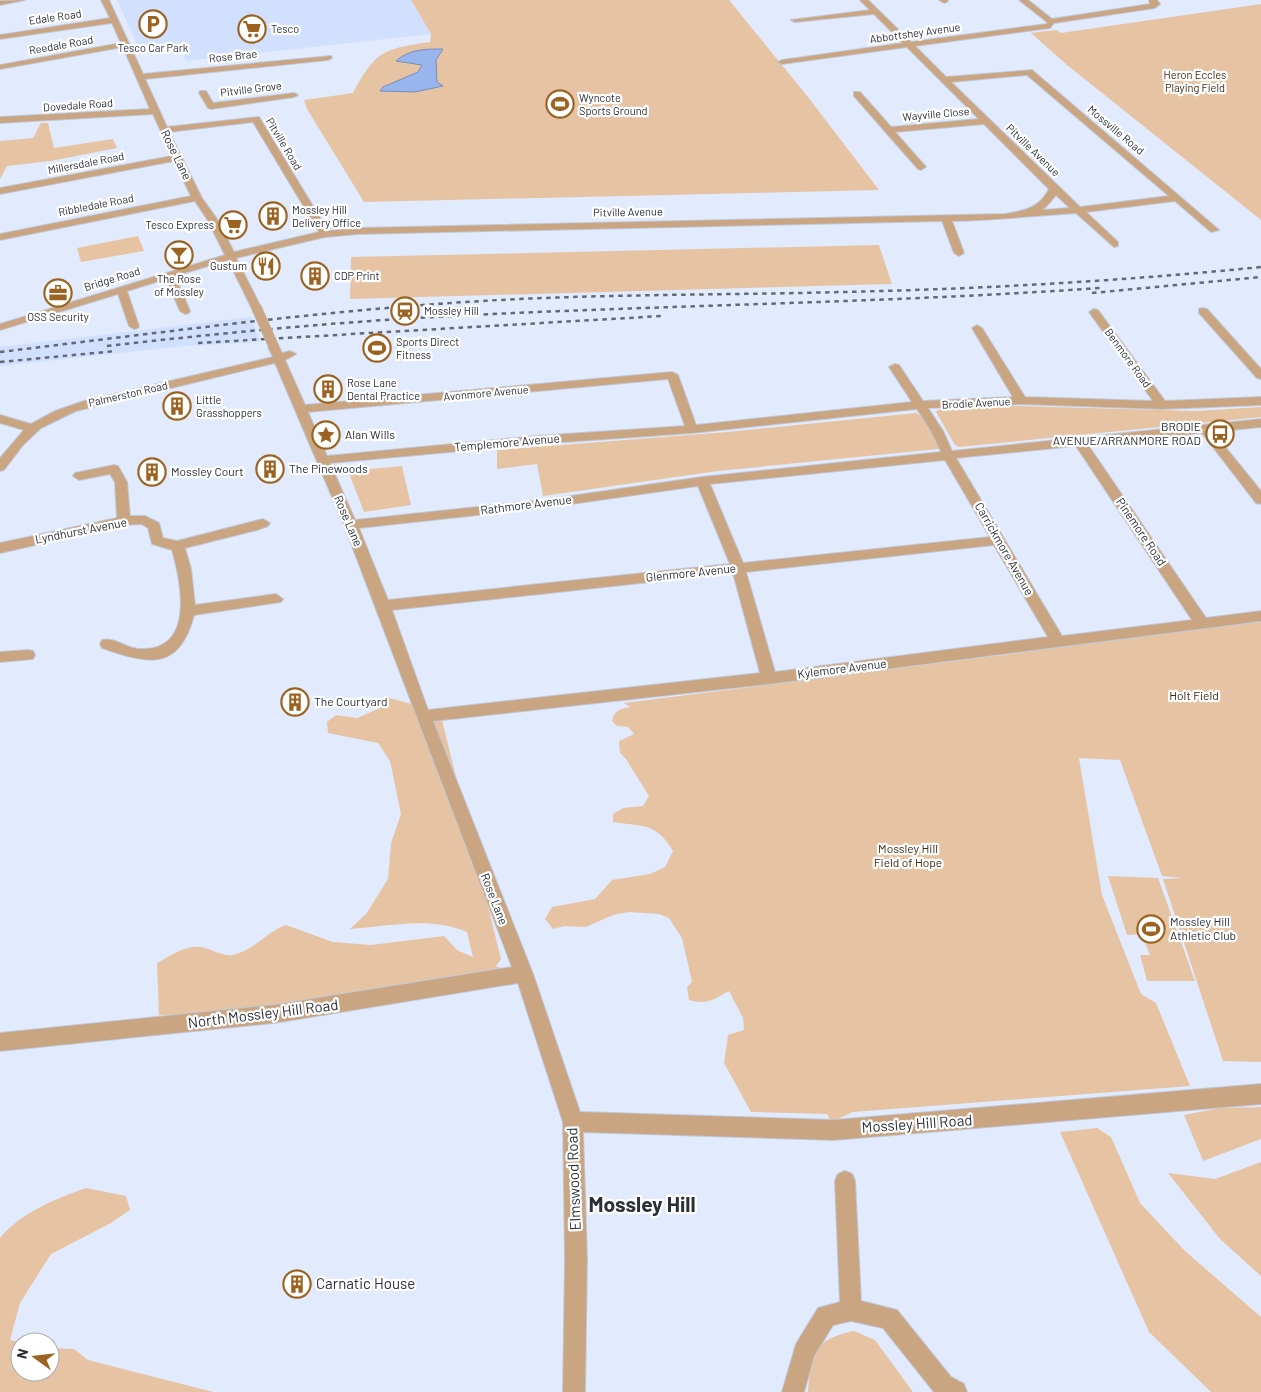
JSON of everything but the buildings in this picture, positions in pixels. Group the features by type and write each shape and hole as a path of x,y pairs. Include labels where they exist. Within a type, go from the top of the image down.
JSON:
{"street":[{"path":"0,3 21,0"},
{"name":"Rose Lane","path":"105,0 177,158 198,198 212,218 258,310 299,409 351,525 524,974"},
{"name":"Pitville Avenue","path":"864,0 1054,189 1078,210"},
{"path":"1022,0 1050,23"},
{"name":"Abbottshey Avenue","path":"782,62 909,45 1152,6 1156,4 1153,0"},
{"path":"795,20 874,12"},
{"name":"Edale Road","path":"0,37 114,20"},
{"name":"Reedale Road","path":"0,67 126,44"},
{"name":"Rose Brae","path":"141,77 328,58"},
{"name":"Mossville Road","path":"944,80 1029,72 1214,230"},
{"name":"Pitville Grove","path":"203,93 211,106 294,95"},
{"name":"Wayville Close","path":"857,94 921,167"},
{"path":"253,101 256,119"},
{"name":"Dovedale Road","path":"0,120 157,111"},
{"name":"Pitville Road","path":"164,130 256,119 325,234"},
{"name":"Wayville Close","path":"890,130 985,121"},
{"name":"Millersdale Road","path":"0,191 177,158"},
{"name":"Pitville Avenue","path":"1029,214 1044,205 1054,189"},
{"name":"Ribbledale Road","path":"0,237 198,198"},
{"path":"1078,210 1177,198"},
{"path":"1078,210 1114,244"},
{"name":"Pitville Avenue","path":"231,256 325,234 358,231 946,219 1005,217 1078,210"},
{"path":"946,219 958,253"},
{"name":"Bridge Road","path":"0,327 231,256"},
{"path":"170,274 185,311"},
{"path":"120,289 134,326"},
{"path":"1203,311 1261,376"},
{"name":"Benmore Road","path":"1094,312 1162,405"},
{"path":"977,328 1021,400"},
{"name":"Palmerston Road","path":"0,467 15,445 32,428 59,412 88,403 278,359 290,354"},
{"name":"Carrickmore Avenue","path":"895,367 921,405 948,455 1000,540 1059,643"},
{"name":"Avonmore Avenue","path":"299,409 672,375 692,429"},
{"name":"Brodie Avenue","path":"692,429 921,405 1021,400 1162,405 1261,402"},
{"path":"0,419 32,428"},
{"path":"769,678 738,568 702,481 1261,423"},
{"path":"1204,428 1261,500"},
{"name":"Templemore Avenue","path":"322,460 536,440 692,429"},
{"name":"Pinemore Road","path":"1079,442 1202,623"},
{"path":"79,476 114,469 121,482 124,521"},
{"name":"Rathmore Avenue","path":"351,525 551,503 702,481"},
{"name":"Lyndhurst Avenue","path":"0,548 124,521 145,520 154,526 157,540 178,546"},
{"path":"106,644 121,651 141,656 160,655 172,649 180,640 188,610 185,567 178,546 219,533 257,529"},
{"name":"Glenmore Avenue","path":"383,606 1000,540"},
{"path":"188,610 276,599"},
{"name":"Kylemore Avenue","path":"423,716 769,678 1059,643 1261,616"},
{"path":"0,657 28,655"},
{"name":"North Mossley Hill Road","path":"0,1042 274,1014 524,974"},
{"name":"Elmswood Road","path":"524,974 572,1122 576,1259 574,1392"},
{"name":"Mossley Hill Road","path":"572,1122 834,1130 1261,1094"},
{"path":"845,1181 851,1310"},
{"path":"793,1392 804,1352 826,1316 851,1310 889,1318 943,1385 956,1392"}],"shaded area":[{"path":"117,0 411,0 431,34 186,61 182,47 141,52"},
{"path":"251,317 260,342 185,346 0,366 0,347"}],"green space":[{"name":"Wyncote Sports Ground","path":"411,0 729,0 808,97 879,190 364,202 307,109 304,100 353,93 368,68 382,54 401,47 430,42 431,34"},
{"name":"Heron Eccles Playing Field","path":"1261,4 1261,220 1067,65 1031,33 1056,30 1061,33"},
{"path":"41,123 48,123 54,148 113,139 117,148 51,161 7,166 0,179 0,141 33,138"},
{"path":"138,236 144,251 81,262 77,248"},
{"path":"879,245 892,284 350,299 351,257"},
{"path":"1012,406 1196,411 1261,407 1261,417 959,447 955,445 936,412 938,410"},
{"path":"916,413 923,417 939,446 938,449 718,471 543,496 537,464 497,469 497,450 727,432"},
{"path":"402,466 411,505 364,512 348,471"},
{"name":"Mossley Hill Field of Hope","path":"1261,622 1261,1062 1223,1061 1163,879 1183,878 1162,876 1120,760 1079,758 1102,895 1141,994 1156,1003 1190,1086 853,1112 831,1122 827,1114 751,1112 724,1063 728,1035 744,1030 743,1018 729,991 710,1001 689,1000 687,987 692,982 682,938 669,918 659,914 629,912 613,915 586,927 565,926 553,929 545,919 552,907 595,899 612,880 650,874 665,867 673,851 661,835 654,830 613,822 613,814 623,808 643,806 649,796 626,759 620,753 619,741 634,734 628,727 617,726 612,721 614,714 623,708 630,707 624,703 1041,650 1106,639"},
{"path":"386,697 440,712 501,959 496,966 508,971 200,1015 159,1015 157,963 178,952 194,947 204,948 225,955 241,953 286,925 333,942 371,945 444,936 457,950 473,957 467,932 453,927 439,924 409,923 350,929 366,914 388,879 391,843 401,814 390,761 378,743 328,733 327,722 336,715 357,718 380,708"},
{"name":"Mossley Hill Athletic Club","path":"1108,876 1158,878 1195,981 1147,981 1140,955 1150,955 1142,934 1127,935"},
{"path":"1261,1107 1261,1139 1203,1161 1184,1115 1220,1108"},
{"path":"1097,1128 1111,1137 1140,1203 1185,1251 1261,1317 1261,1392 1211,1392 1149,1332 1060,1132"},
{"path":"1261,1162 1261,1276 1220,1239 1168,1173 1215,1179"},
{"path":"86,1188 126,1196 130,1210 111,1223 51,1254 20,1303 12,1332 10,1332 10,1382 60,1382 60,1348 74,1349 88,1360 213,1392 0,1392 0,1238 18,1221 40,1207"},
{"path":"854,1331 875,1340 913,1392 808,1392 813,1359 822,1344 840,1334"}],"water":[{"path":"443,49 436,60 437,82 443,86 415,92 380,91 383,87 418,72 422,65 396,61 401,57 418,50"}],"railway":[{"path":"0,352 249,322 436,304 585,297 947,289 1104,280 1261,267"},
{"path":"1092,293 1261,277"},
{"path":"107,346 279,328 408,318 938,297 1100,288"},
{"path":"198,343 662,316"},
{"path":"0,362 116,351"}],"place":[{"name":"Tesco Car Park","path":"153,24"},
{"name":"Tesco","path":"252,29"},
{"name":"Wyncote Sports Ground","path":"560,104"},
{"name":"Mossley Hill Delivery Office","path":"273,216"},
{"name":"Tesco Express","path":"233,225"},
{"name":"The Rose of Mossley","path":"179,255"},
{"name":"Gustum","path":"266,266"},
{"name":"CDP Print","path":"315,276"},
{"name":"OSS Security","path":"58,293"},
{"name":"Mossley Hill","path":"405,311"},
{"name":"Sports Direct Fitness","path":"377,348"},
{"name":"Rose Lane Dental Practice","path":"328,389"},
{"name":"Little Grasshoppers","path":"177,406"},
{"name":"BRODIE AVENUE/ARRANMORE ROAD","path":"1220,434"},
{"name":"Alan Wills","path":"326,435"},
{"name":"The Pinewoods","path":"270,469"},
{"name":"Mossley Court","path":"152,472"},
{"name":"The Courtyard","path":"295,702"},
{"name":"Mossley Hill Athletic Club","path":"1151,929"},
{"name":"Carnatic House","path":"297,1284"}],"district":[{"name":"Mossley Hill","path":"642,1205"}],"park label":[{"name":"Holt Field","path":"1194,696"}]}
